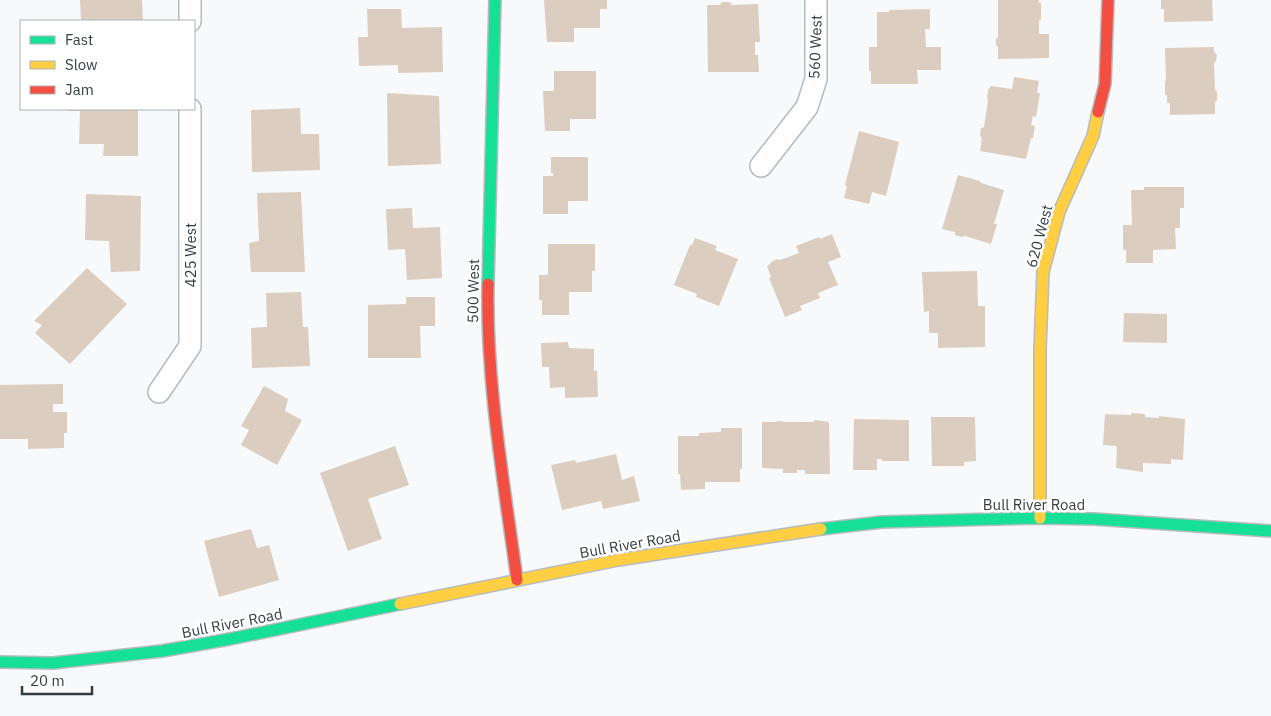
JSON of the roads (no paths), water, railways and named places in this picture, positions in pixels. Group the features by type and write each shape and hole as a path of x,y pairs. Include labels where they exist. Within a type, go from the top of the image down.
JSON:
{"street":[{"path":"190,0 190,20"},
{"name":"500 West","path":"495,0 488,349 493,405 517,580"},
{"name":"560 West","path":"761,166 807,107 816,79 816,0"},
{"name":"620 West","path":"1040,518 1040,349 1043,272 1059,212 1093,136 1105,84 1108,0"},
{"name":"425 West","path":"159,392 190,346 190,110"},
{"name":"Bull River Road","path":"0,662 53,663 162,651 230,639 618,560 799,532 882,522 1040,518 1103,519 1271,531"}]}
